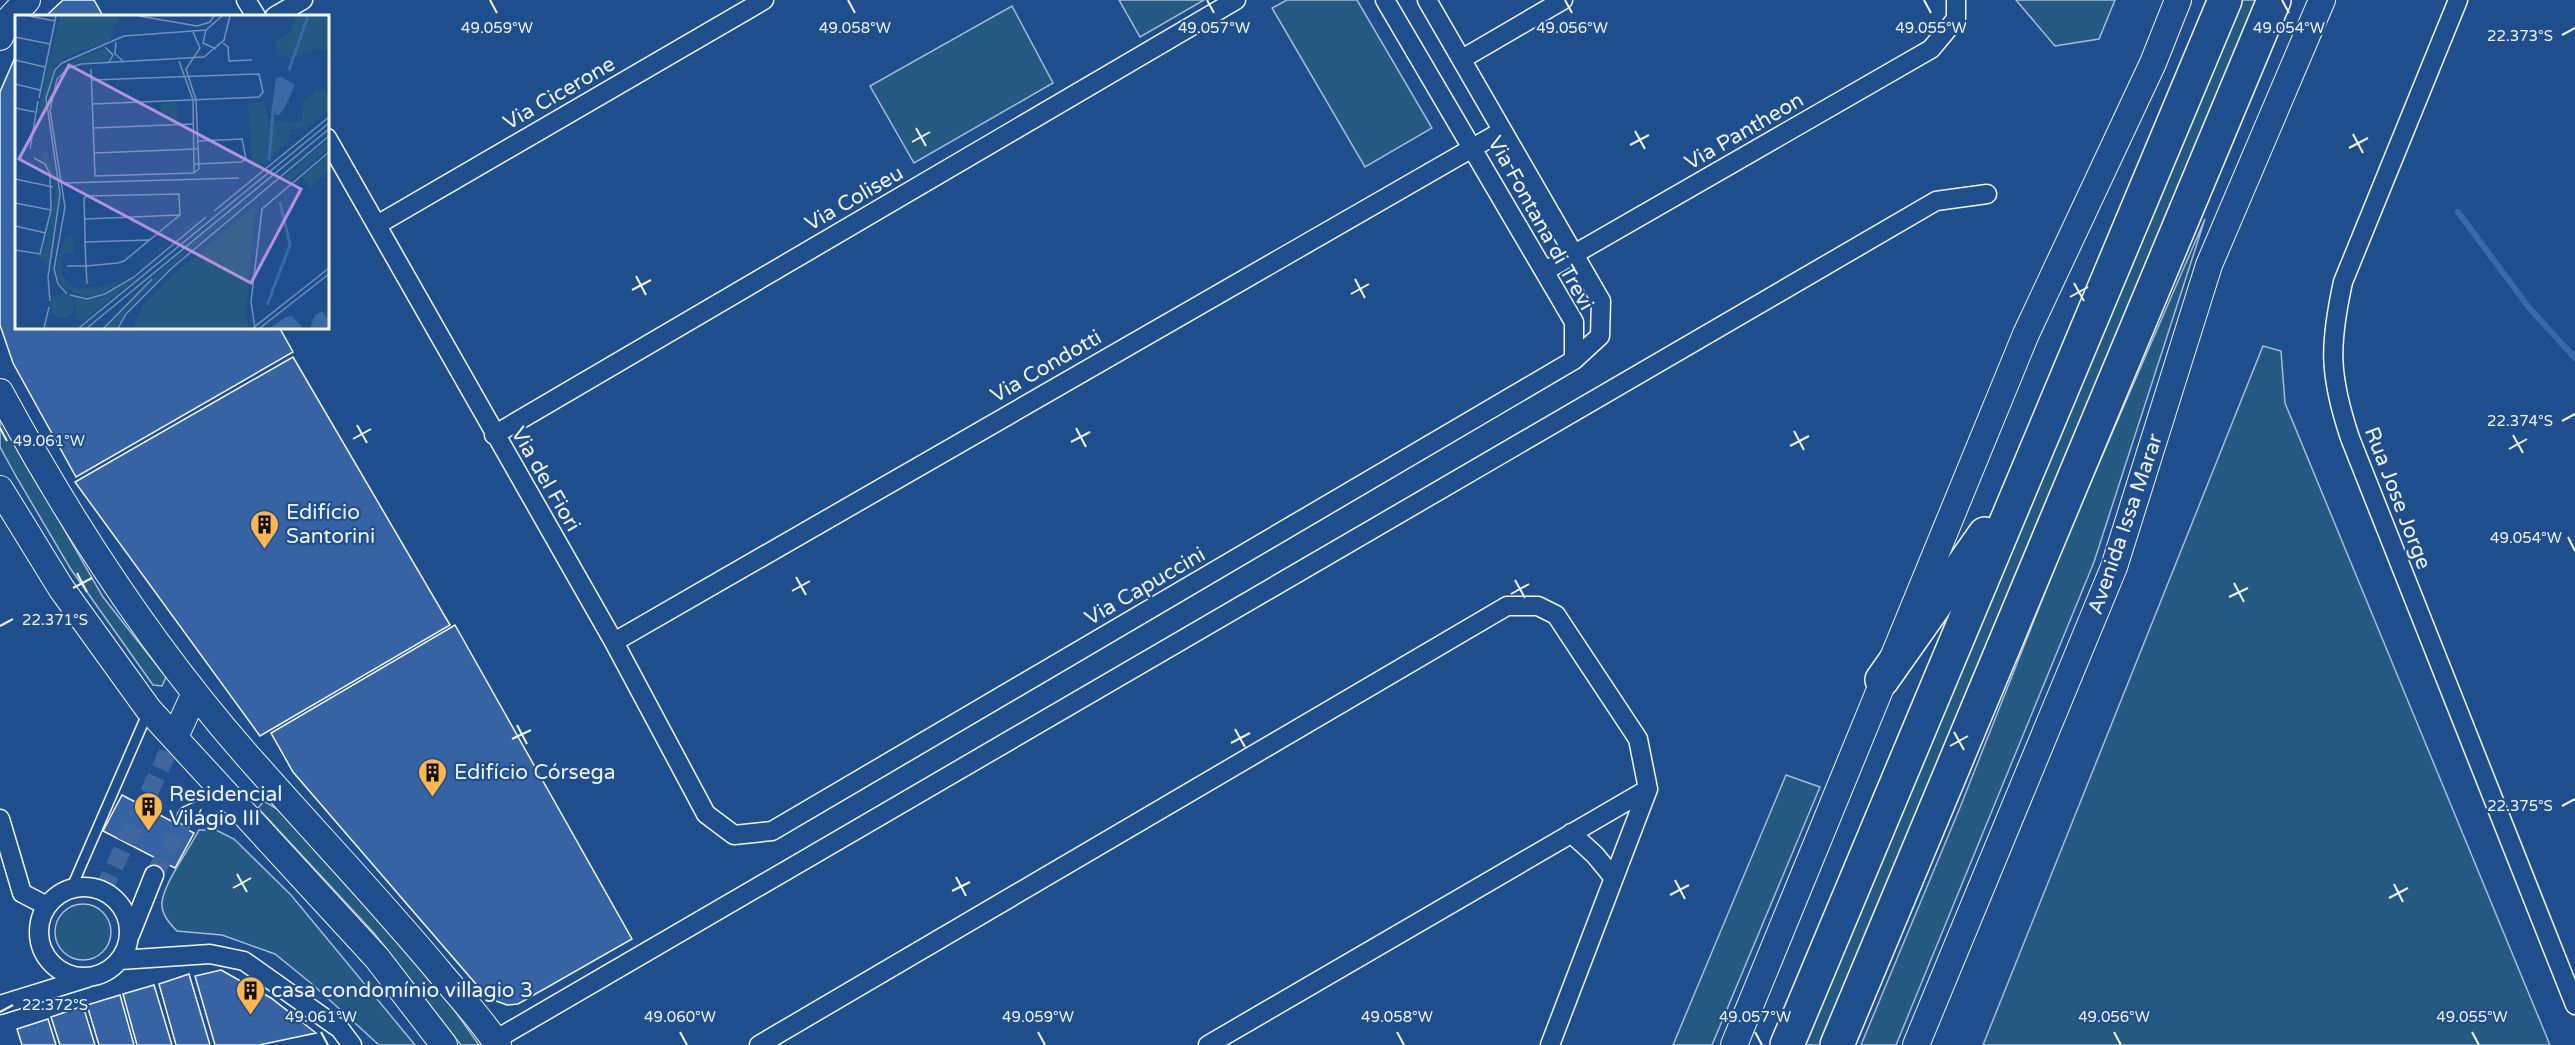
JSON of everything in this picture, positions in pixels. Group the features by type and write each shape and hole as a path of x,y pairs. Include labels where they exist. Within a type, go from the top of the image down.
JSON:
{"highway":[{"path":"1787,1045 2225,0"},
{"path":"1837,1045 2274,0"},
{"path":"1882,680 2020,487"}],"street":[{"path":"0,38 6,23 27,0"},
{"path":"246,0 255,15"},
{"path":"277,15 303,0"},
{"name":"Via Cicerone","path":"377,225 764,0"},
{"name":"Via Coliseu","path":"494,435 1236,0"},
{"name":"Via Fontana di Trevi","path":"1385,0 1473,146 1574,322 1575,360"},
{"name":"Via Fontana di Trevi","path":"1427,0 1576,254 1601,301 1600,336 1575,360"},
{"path":"1462,59 1563,0"},
{"name":"Via Pantheon","path":"1545,271 1930,49 1956,19 1956,0"},
{"path":"1734,1045 2026,334 2153,63 2178,0"},
{"name":"Avenida Issa Marar","path":"1916,1045 2114,567 2209,266 2322,0"},
{"name":"Rua Jose Jorge","path":"2458,0 2343,282 2335,319 2331,360 2338,403 2350,438 2575,1005"},
{"name":"Via Condotti","path":"614,642 1502,131"},
{"name":"Via del Fiori","path":"328,140 494,435 614,642 706,814 734,835"},
{"path":"0,392 42,471 104,567 195,693 258,769 388,910 496,1042 1936,201 1987,194"},
{"name":"Via Capuccini","path":"734,835 772,831 1575,360"},
{"path":"0,489 61,588 149,710 377,958 444,1045"},
{"path":"759,1045 1507,606 1538,606 1556,615 1638,739 1648,789 1550,1045"},
{"path":"175,737 195,693"},
{"path":"187,816 228,797 258,769"},
{"path":"1208,1045 1648,789"},
{"path":"0,819 22,893 47,906"},
{"path":"1571,833 1595,855 1613,878"},
{"path":"0,1005 110,969 120,960 154,875"},
{"path":"97,975 69,975 57,969 47,959 40,946 38,933 47,906 57,896 71,889 93,887 115,898 126,915 130,934"},
{"path":"120,960 210,954 244,961 340,1029 352,1045"}],"lane":[{"path":"71,889 149,710"}],"shaded area":[{"path":"1119,0 1204,0 1140,37"},
{"path":"1287,0 1357,0 1432,128 1365,167 1272,8"},
{"path":"2016,0 2115,0 2099,39 2055,46"},
{"path":"2238,0 2261,0 1822,1045 1802,1045"},
{"path":"1012,6 1053,83 914,163 870,86"},
{"path":"2205,219 2094,562 1896,1045 1861,1045 1959,810 2067,537"},
{"path":"2263,346 2281,351 2285,403 2550,1045 1983,1045"},
{"path":"0,418 103,597 166,677 162,686 153,685 70,568 0,447"},
{"path":"1786,775 1820,787 1712,1045 1673,1045"},
{"path":"264,801 282,812 433,980 479,1045 461,1045 374,933 258,808"},
{"path":"199,830 216,830 234,839 291,895 415,1045 379,1045 275,954 222,935 177,931 164,914 162,902 172,876"},
{"path":"78,904 88,904 103,912 109,921 111,932 109,943 103,952 88,960 78,960 67,955 60,948 55,937 55,927 60,916 67,909"}],"building":[{"path":"63,0 94,0 102,15 47,15"},
{"path":"15,57 15,328 280,328 293,352 76,477 13,363 0,325 0,92"},
{"name":"Edifício Santorini","path":"293,357 450,625 260,736 75,482"},
{"name":"Edifício Córsega","path":"455,625 632,939 518,1004 507,1005 488,998 293,772 271,733"},
{"name":"Residencial Világio III","path":"122,795 194,833 175,868 103,831"},
{"name":"casa condomínio villagio 3","path":"221,970 271,998 316,1033 259,1045 215,1045 195,976"},
{"path":"189,974 210,1045 176,1045 159,984"},
{"path":"154,985 172,1045 137,1045 123,994"},
{"path":"120,995 134,1045 99,1045 87,1005"},
{"path":"83,1006 95,1045 60,1045 51,1017"},
{"path":"48,1019 56,1045 22,1045 17,1029"}],"waterway":[{"path":"2458,212 2530,309 2575,358"}],"tunnel":[{"path":"103,891 175,737"},
{"path":"154,875 187,816"}],"place":[{"name":"Edifício Santorini","path":"265,550"},
{"name":"Edifício Córsega","path":"433,798"},
{"name":"Residencial Világio III","path":"148,832"},
{"name":"casa condomínio villagio 3","path":"250,1016"}]}
